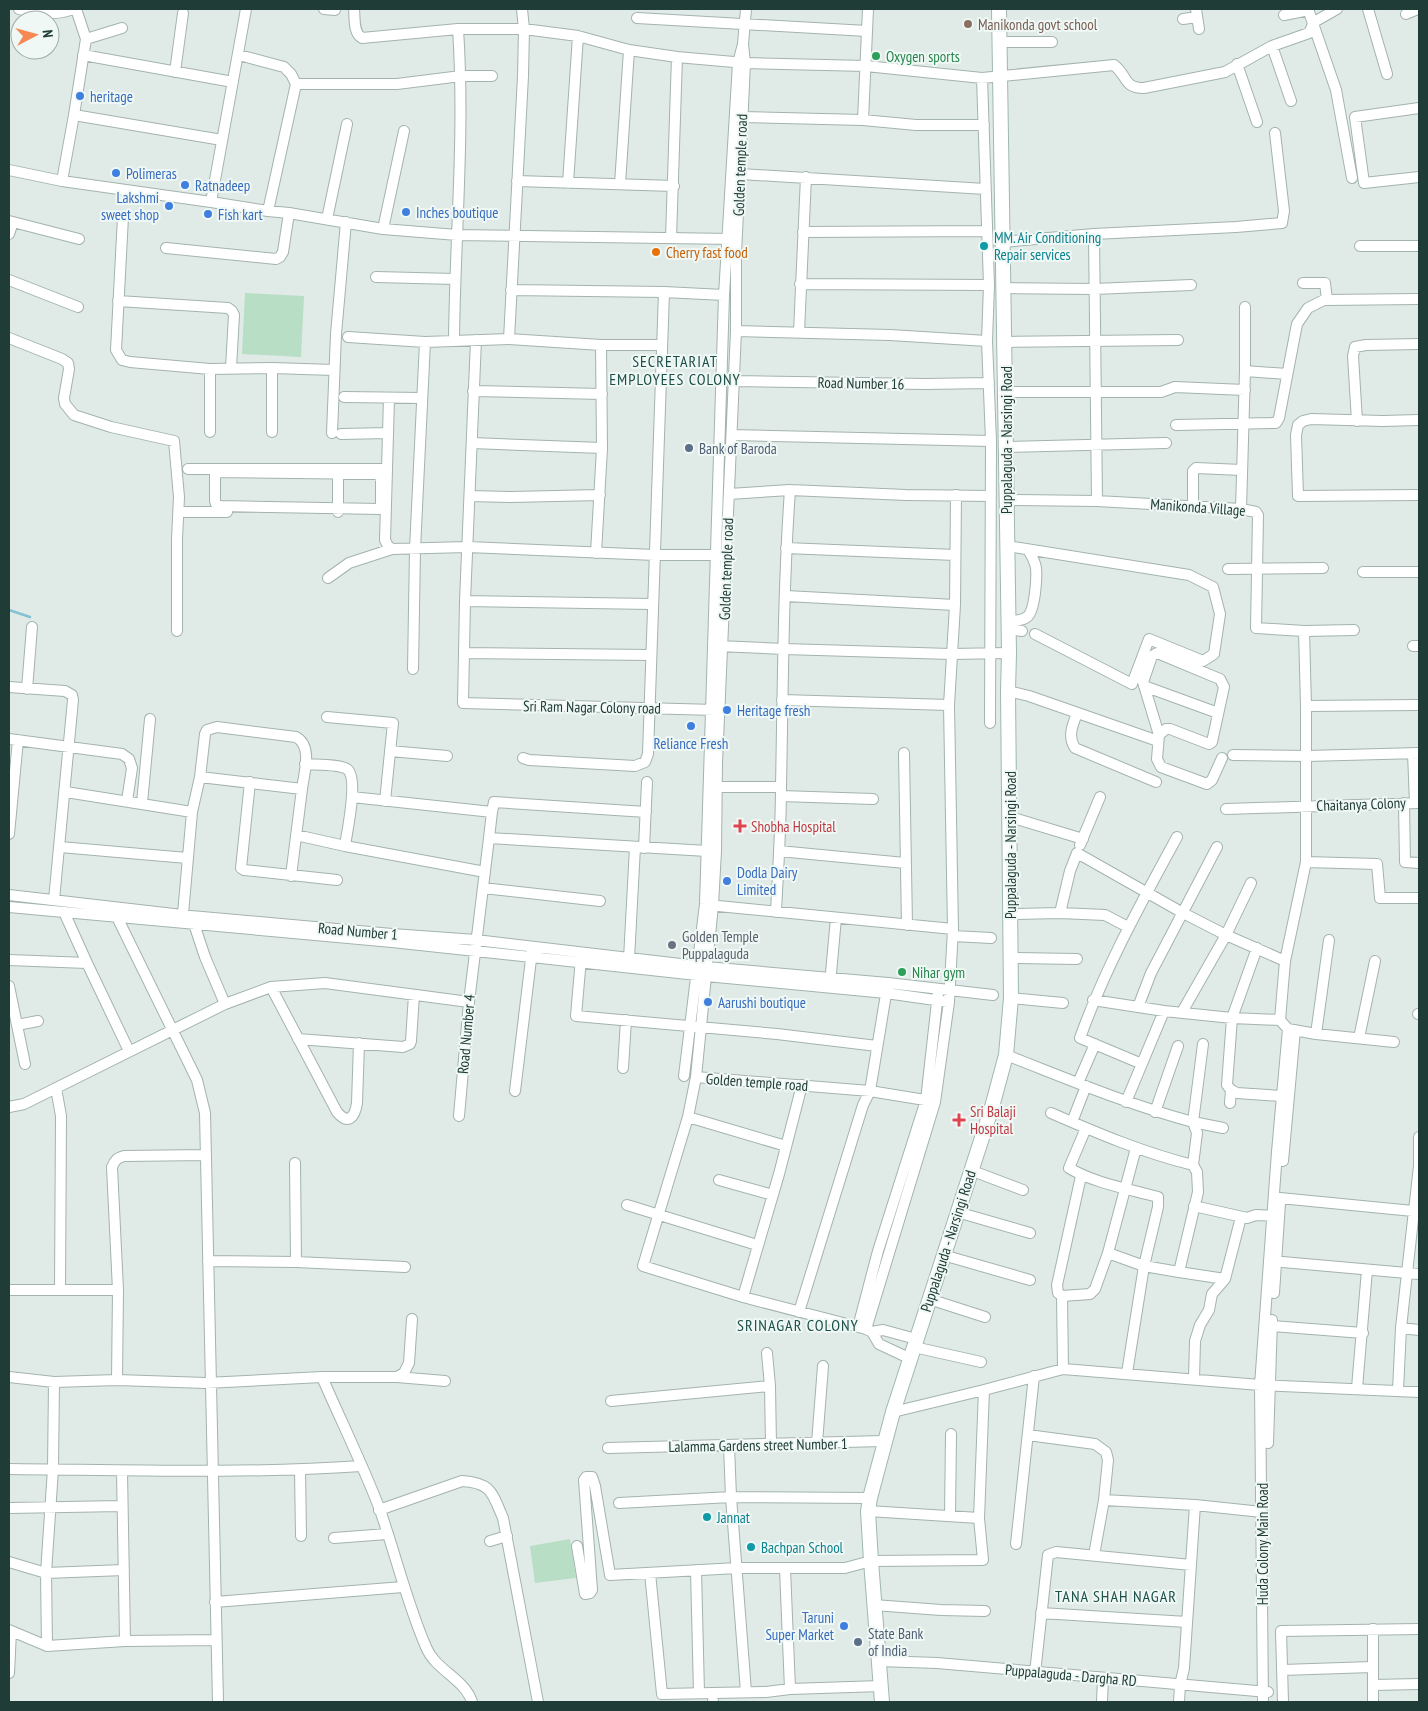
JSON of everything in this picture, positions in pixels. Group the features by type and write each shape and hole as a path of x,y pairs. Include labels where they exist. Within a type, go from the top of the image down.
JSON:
{"street":[{"path":"19,9 56,14 75,9 86,39 62,181"},
{"path":"211,202 246,9"},
{"path":"354,9 356,32 362,38 458,29 524,30 578,36 629,50 677,57 742,63 866,66 982,78 1114,65 1120,70 1128,84 1134,88 1144,88 1225,72 1272,46 1309,33 1314,22 1337,9"},
{"path":"509,340 523,76 524,30 522,9"},
{"name":"Golden temple road","path":"684,1076 690,1026 701,971 716,852 713,764 715,710 712,645 729,494 736,331 732,239 746,9"},
{"path":"863,120 868,9"},
{"name":"Puppalaguda - Narsingi Road","path":"882,1702 871,1561 869,1504 884,1441 970,1170 992,1107 1006,1055 1011,998 1008,691 1009,653 1013,627 1007,546 999,9"},
{"path":"1284,15 1309,9 1336,90 1352,178"},
{"path":"1368,9 1387,74"},
{"path":"1406,14 1418,9"},
{"path":"175,72 183,13"},
{"path":"1183,19 1196,13 1199,29"},
{"path":"637,18 867,30"},
{"path":"86,39 122,28"},
{"path":"454,340 454,279 461,76 458,29"},
{"path":"568,183 578,36"},
{"path":"1000,42 1052,42"},
{"path":"1272,46 1291,101"},
{"path":"620,184 629,50"},
{"path":"83,55 233,82"},
{"path":"239,55 284,67 291,74 296,84 268,211"},
{"path":"671,238 677,57"},
{"name":"Golden temple road","path":"715,710 724,646 721,555 724,295 741,174 742,63"},
{"path":"1237,64 1257,122"},
{"path":"296,84 397,84 461,76 492,76"},
{"path":"982,78 989,285 987,341 991,441 990,723"},
{"path":"1419,108 1355,117 1364,183 1419,177"},
{"path":"74,115 222,140"},
{"path":"742,117 863,120 916,126 984,125"},
{"path":"327,219 347,124"},
{"path":"383,228 404,131"},
{"path":"1002,242 1094,234 1236,227 1282,222 1284,211 1275,133"},
{"path":"9,170 62,181 383,228 457,235 732,239"},
{"path":"741,174 985,189"},
{"path":"799,332 806,177"},
{"path":"517,182 674,186"},
{"path":"166,248 280,257 289,213"},
{"path":"123,217 116,350 122,360 210,369 334,370"},
{"path":"9,234 11,222 79,239"},
{"path":"346,222 334,370 336,434 388,433"},
{"path":"803,232 987,231"},
{"path":"1094,234 1097,501"},
{"path":"1360,246 1419,246"},
{"path":"376,277 454,279"},
{"path":"9,280 78,307"},
{"path":"1303,283 1325,283 1327,300"},
{"path":"800,284 989,285"},
{"path":"1004,288 1094,289 1190,285"},
{"path":"511,290 664,292 724,295"},
{"path":"523,758 529,760 636,766 645,762 648,754 664,292"},
{"path":"1176,425 1276,423 1279,418 1297,324 1308,308 1327,300 1419,299"},
{"path":"118,301 228,308 234,316 231,368"},
{"path":"1241,510 1245,390 1244,308"},
{"path":"736,331 890,335 987,341"},
{"path":"348,337 425,342 509,340 601,345 662,345"},
{"path":"9,338 62,359 68,364 69,369 64,398 65,404 74,415 111,427 174,441 179,512 177,539 178,631"},
{"path":"476,340 464,653 651,655"},
{"path":"1005,342 1178,340"},
{"path":"413,669 415,549 425,342"},
{"path":"1357,421 1353,356 1355,347 1419,344"},
{"path":"596,553 602,448 601,345"},
{"path":"272,368 272,432"},
{"path":"210,369 210,432"},
{"path":"1245,371 1287,374"},
{"name":"Road Number 16","path":"734,381 989,383"},
{"path":"1006,392 1161,392 1175,387 1245,390"},
{"path":"473,391 602,394"},
{"path":"344,397 422,398"},
{"path":"383,511 387,469 389,398"},
{"path":"1419,420 1357,421 1311,419 1303,421 1298,425 1296,435 1298,496 1419,495"},
{"path":"732,435 991,441"},
{"path":"472,443 602,448"},
{"path":"1006,447 1166,443"},
{"path":"1193,506 1193,471 1196,468 1242,470"},
{"path":"188,469 387,469"},
{"path":"294,510 218,506 215,501 215,475 218,472 376,474 380,476 386,540 388,546 392,549"},
{"path":"338,474 338,510"},
{"path":"729,494 790,490 991,496"},
{"path":"776,912 782,756 786,548 790,490"},
{"path":"470,496 600,495"},
{"path":"865,1329 878,1251 930,1101 949,1002 953,933 949,705 955,605 956,496"},
{"name":"Manikonda Village","path":"1006,500 1097,501 1193,506 1256,512 1258,515 1256,628 1304,631"},
{"path":"179,512 383,511"},
{"path":"1007,546 1189,575 1213,587 1220,614 1214,654 1203,661 1149,639 1132,684 1034,634"},
{"path":"328,578 349,563 392,549 467,547 655,555 721,555"},
{"path":"786,548 955,555"},
{"path":"1013,627 1031,613 1034,598 1036,569 1034,559 1028,550"},
{"path":"1228,569 1323,568"},
{"path":"1363,572 1419,572"},
{"path":"786,596 955,605"},
{"path":"465,601 653,604"},
{"path":"26,689 32,627"},
{"path":"1280,1020 1285,961 1306,862 1307,756 1304,631 1354,630"},
{"path":"712,645 951,654 1009,653"},
{"name":"Sri Ram Nagar Colony road","path":"464,653 463,703 715,710"},
{"path":"1159,738 1166,729 1170,729 1209,744 1212,742 1224,687 1220,679 1157,653 1150,660 1143,682 1159,738 1157,759 1161,767 1205,784 1212,780 1222,758"},
{"path":"1144,686 1218,713"},
{"path":"9,687 65,691 72,695 66,792 54,900"},
{"path":"1008,691 1159,738"},
{"path":"782,700 949,705"},
{"path":"1306,706 1419,704"},
{"path":"1077,713 1071,730 1072,743 1075,748 1156,782"},
{"path":"327,717 392,722 385,802"},
{"path":"142,803 150,719"},
{"path":"183,914 192,812 200,777 207,730 217,727 296,736 302,740 306,748 305,764 292,876"},
{"path":"9,834 14,739 122,754 129,759 132,768 128,801"},
{"path":"390,751 447,756"},
{"path":"904,753 907,925"},
{"path":"1233,755 1307,756 1416,753 1417,803"},
{"path":"305,764 339,767 348,770 352,775 352,797 345,846"},
{"path":"200,777 302,789"},
{"path":"714,780 781,791 873,799"},
{"name":"Golden temple road","path":"709,905 707,851 714,780"},
{"path":"250,782 241,868 244,870 337,880"},
{"path":"629,958 640,848 646,812 647,782"},
{"path":"66,792 192,812"},
{"path":"352,797 492,812 494,802 646,812"},
{"path":"1060,912 1070,871 1100,797"},
{"path":"1404,803 1404,862 1419,863"},
{"name":"Chaitanya Colony","path":"1226,809 1417,803"},
{"name":"Road Number 4","path":"458,1116 474,951 492,812"},
{"path":"1010,817 1083,839"},
{"path":"296,835 485,872"},
{"path":"1142,1064 1080,1038 1093,1000 1128,926 1177,837"},
{"path":"489,838 707,851"},
{"path":"60,847 187,858"},
{"path":"1138,1007 1151,973 1217,847"},
{"path":"779,851 905,863"},
{"path":"1077,853 1183,913 1226,935 1285,961"},
{"path":"1306,862 1377,864 1380,898 1419,898"},
{"path":"1182,1012 1226,935 1251,883"},
{"path":"483,888 600,901"},
{"name":"Road Number 1","path":"9,895 183,914 476,940 532,952 701,971"},
{"path":"709,905 907,925 991,938"},
{"name":"Road Number 1","path":"9,907 474,951 532,952"},
{"path":"64,912 129,1051"},
{"path":"1010,914 1060,912 1105,915 1128,926"},
{"path":"117,917 198,1080 205,1113 218,1702"},
{"path":"830,983 836,918"},
{"path":"194,924 205,957 225,1004"},
{"path":"1316,1034 1329,940"},
{"path":"1256,948 1232,1018 1228,1085 1231,1090 1237,1093 1282,1096"},
{"path":"515,1091 532,952"},
{"path":"581,958 576,1016 777,1034 877,1046"},
{"name":"Road Number 1","path":"581,958 629,958 701,971"},
{"path":"1012,958 1077,959"},
{"path":"9,960 87,964"},
{"path":"1359,1038 1375,961"},
{"path":"701,971 887,988 938,988 993,994"},
{"name":"Golden temple road","path":"701,971 701,1027 696,1077 870,1091 930,1101"},
{"path":"9,1107 24,1104 225,1004 271,988 325,982 469,1002"},
{"path":"9,986 25,1064"},
{"path":"271,988 337,1112 342,1118 347,1119 356,1112 359,1044"},
{"path":"887,988 949,1002"},
{"path":"799,1312 863,1105 870,1091 887,988"},
{"path":"930,1101 938,988"},
{"path":"298,1039 403,1047 410,1044 414,995"},
{"path":"1011,998 1063,1003"},
{"path":"1093,1000 1164,1011 1232,1018 1280,1020 1292,1029 1316,1034 1394,1042"},
{"path":"1126,1102 1164,1011"},
{"path":"623,1068 626,1020"},
{"path":"17,1025 38,1021"},
{"path":"1265,1697 1265,1386 1282,1096 1292,1029"},
{"path":"1276,1215 1280,1198 1292,1029"},
{"path":"1072,1122 1095,1044"},
{"path":"1178,1272 1198,1192 1199,1182 1193,1165 1197,1133 1193,1122 1204,1044"},
{"path":"1155,1112 1178,1046"},
{"path":"1006,1055 1155,1112 1223,1128"},
{"path":"696,1077 688,1117 643,1266 799,1312 865,1329 883,1330 914,1348"},
{"path":"743,1297 773,1195 802,1085"},
{"path":"56,1088 61,1116 60,1290"},
{"path":"1230,1103 1231,1090"},
{"path":"1051,1113 1136,1148 1169,1160 1193,1165"},
{"path":"688,1117 786,1146"},
{"path":"1086,1128 1069,1168 1081,1176 1158,1197 1144,1266 1127,1373"},
{"path":"1398,1390 1401,1328 1419,1166 1419,1137"},
{"path":"1062,1296 1090,1294 1095,1289 1108,1253 1124,1187 1136,1148"},
{"path":"117,1380 118,1290 112,1167 114,1161 124,1156 206,1155"},
{"path":"295,1163 296,1262"},
{"path":"970,1170 1024,1190"},
{"path":"1063,1369 1062,1296 1058,1293 1057,1284 1081,1176"},
{"path":"719,1180 773,1195"},
{"path":"1280,1198 1413,1211"},
{"path":"627,1205 757,1246"},
{"path":"1194,1206 1247,1218 1256,1215 1276,1215"},
{"path":"957,1212 1030,1233"},
{"path":"1194,1379 1195,1342 1200,1325 1209,1310 1212,1294 1225,1279 1241,1217"},
{"path":"1108,1253 1144,1266 1225,1279"},
{"path":"943,1255 1030,1280"},
{"path":"208,1261 296,1262 405,1267"},
{"path":"1273,1261 1419,1274"},
{"path":"1265,1386 1272,1326 1273,1261"},
{"path":"1357,1388 1367,1270"},
{"path":"9,1290 118,1290"},
{"path":"929,1299 985,1318"},
{"path":"397,1377 404,1373 409,1363 412,1319"},
{"path":"1272,1326 1363,1334"},
{"path":"1401,1328 1419,1330"},
{"path":"865,1329 879,1344 914,1348 981,1362"},
{"path":"767,1353 770,1386 771,1445"},
{"path":"816,1443 823,1366"},
{"path":"893,1412 1063,1369 1265,1386 1357,1388 1419,1392"},
{"path":"1016,1544 1034,1376"},
{"path":"9,1377 54,1382 117,1380 211,1382 322,1377 397,1377 445,1381"},
{"path":"322,1377 379,1510 403,1587 427,1650 463,1687 472,1702"},
{"path":"47,1646 46,1573 53,1469 54,1382"},
{"path":"611,1401 770,1386"},
{"name":"Huda Colony Main Road","path":"1265,1386 1262,1512 1265,1697"},
{"path":"578,1546 585,1594 590,1593 592,1590 584,1480 586,1477 592,1477 609,1559 610,1575 737,1568 845,1568 871,1561 983,1560 979,1518 984,1390"},
{"path":"950,1516 951,1434"},
{"path":"1028,1435 1095,1444 1106,1452 1108,1460 1104,1500 1094,1555"},
{"name":"Lalamma Gardens street Number 1","path":"608,1448 884,1441"},
{"path":"729,1446 731,1497 746,1692"},
{"path":"9,1468 213,1472 300,1470 361,1466"},
{"path":"300,1470 301,1536"},
{"path":"122,1471 125,1641"},
{"path":"379,1510 462,1481 476,1482 486,1486 493,1495 503,1518 538,1702"},
{"path":"619,1503 731,1497 869,1504 950,1516 979,1518"},
{"path":"1104,1500 1195,1505 1262,1512"},
{"path":"1179,1702 1184,1668 1195,1505"},
{"path":"9,1508 122,1506"},
{"path":"334,1538 387,1534"},
{"path":"490,1540 507,1536"},
{"path":"1035,1672 1048,1555 1056,1552 1191,1565"},
{"path":"9,1562 46,1573 124,1570"},
{"path":"785,1569 790,1689"},
{"path":"696,1570 699,1693"},
{"path":"650,1573 662,1694 766,1692 790,1689 881,1686"},
{"path":"215,1602 403,1587"},
{"path":"874,1605 986,1611"},
{"path":"1041,1613 1187,1622"},
{"path":"1373,1702 1374,1629"},
{"path":"1283,1702 1281,1631 1419,1629"},
{"path":"9,1673 10,1631 47,1646 125,1641 216,1640"},
{"name":"Puppalaguda - Dargha RD","path":"879,1660 937,1663 1180,1685 1265,1697"},
{"path":"1282,1670 1372,1667"},
{"path":"1102,1702 1103,1678"},
{"path":"1373,1685 1419,1684"}],"green space":[{"path":"245,293 304,296 301,357 242,354"},
{"path":"570,1539 576,1578 535,1583 530,1546"}],"waterway":[{"path":"9,610 30,617"}],"place":[{"name":"Manikonda govt school","path":"968,24"},
{"name":"Oxygen sports","path":"876,56"},
{"name":"heritage","path":"80,96"},
{"name":"Polimeras","path":"116,173"},
{"name":"Ratnadeep","path":"185,185"},
{"name":"Lakshmi sweet shop","path":"169,206"},
{"name":"Inches boutique","path":"406,212"},
{"name":"Fish kart","path":"208,214"},
{"name":"MM. Air Conditioning Repair services","path":"984,246"},
{"name":"Cherry fast food","path":"656,252"},
{"name":"Bank of Baroda","path":"689,448"},
{"name":"Heritage fresh","path":"727,710"},
{"name":"Reliance Fresh","path":"691,726"},
{"name":"Shobha Hospital","path":"740,826"},
{"name":"Dodla Dairy Limited","path":"727,881"},
{"name":"Golden Temple Puppalaguda","path":"672,945"},
{"name":"Nihar gym","path":"902,972"},
{"name":"Aarushi boutique","path":"708,1002"},
{"name":"Sri Balaji Hospital","path":"959,1120"},
{"name":"Jannat","path":"707,1517"},
{"name":"Bachpan School","path":"751,1547"},
{"name":"Taruni Super Market","path":"844,1626"},
{"name":"State Bank of India","path":"858,1642"}],"district":[{"name":"SECRETARIAT EMPLOYEES COLONY","path":"675,370"},
{"name":"SRINAGAR COLONY","path":"798,1325"},
{"name":"TANA SHAH NAGAR","path":"1116,1596"}]}
